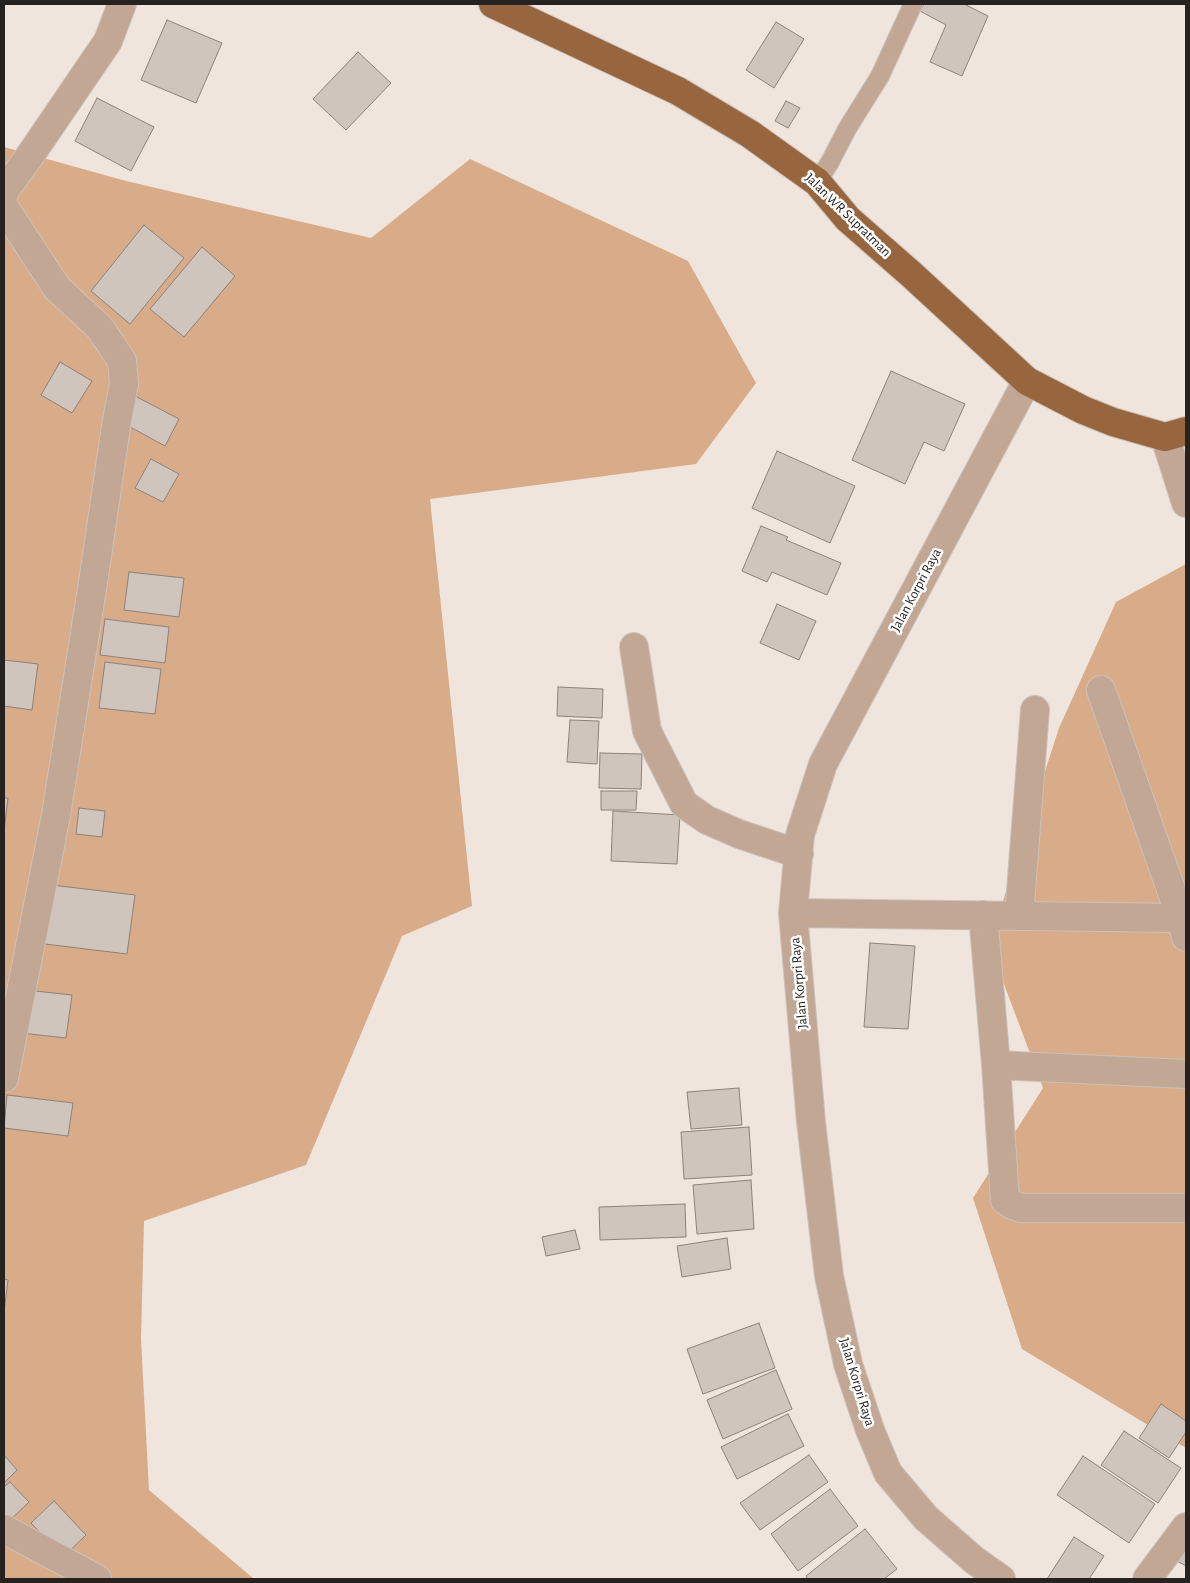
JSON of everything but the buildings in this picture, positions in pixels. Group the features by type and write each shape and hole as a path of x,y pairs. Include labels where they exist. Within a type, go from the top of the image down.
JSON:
{"highway":[{"name":"Jalan WR Supratman","path":"493,4 678,92 750,134 817,182 848,219 912,274 1027,381 1106,419 1176,434"}],"street":[{"path":"4,194 108,41 122,4"},
{"path":"4,207 57,288 100,328 122,361 124,384 56,815 4,1078"},
{"name":"Jalan Korpri Raya","path":"1001,1579 974,1560 926,1518 888,1473 870,1430 848,1364 830,1276 814,1151 793,914 800,835 823,764 1027,381"},
{"path":"1176,434 1186,503"},
{"path":"634,647 646,731 684,804 707,820 739,834 799,854"},
{"path":"793,914 1019,916 1184,927 1101,690"},
{"path":"1019,916 1035,710"},
{"path":"983,915 1005,1200 1021,1208 1186,1208"},
{"path":"996,1065 1186,1074"},
{"path":"1147,1579 1186,1527"},
{"path":"4,1529 97,1579"}],"lane":[{"path":"817,182 880,76 913,4"}],"shaded area":[{"path":"4,147 126,181 371,238 470,159 688,261 756,383 696,464 430,499 472,906 402,936 306,1165 144,1221 141,1339 149,1490 254,1579 4,1579"},
{"path":"1186,564 1186,1448 1022,1349 973,1198 1043,1088 989,944 1059,728 1116,602"}]}
